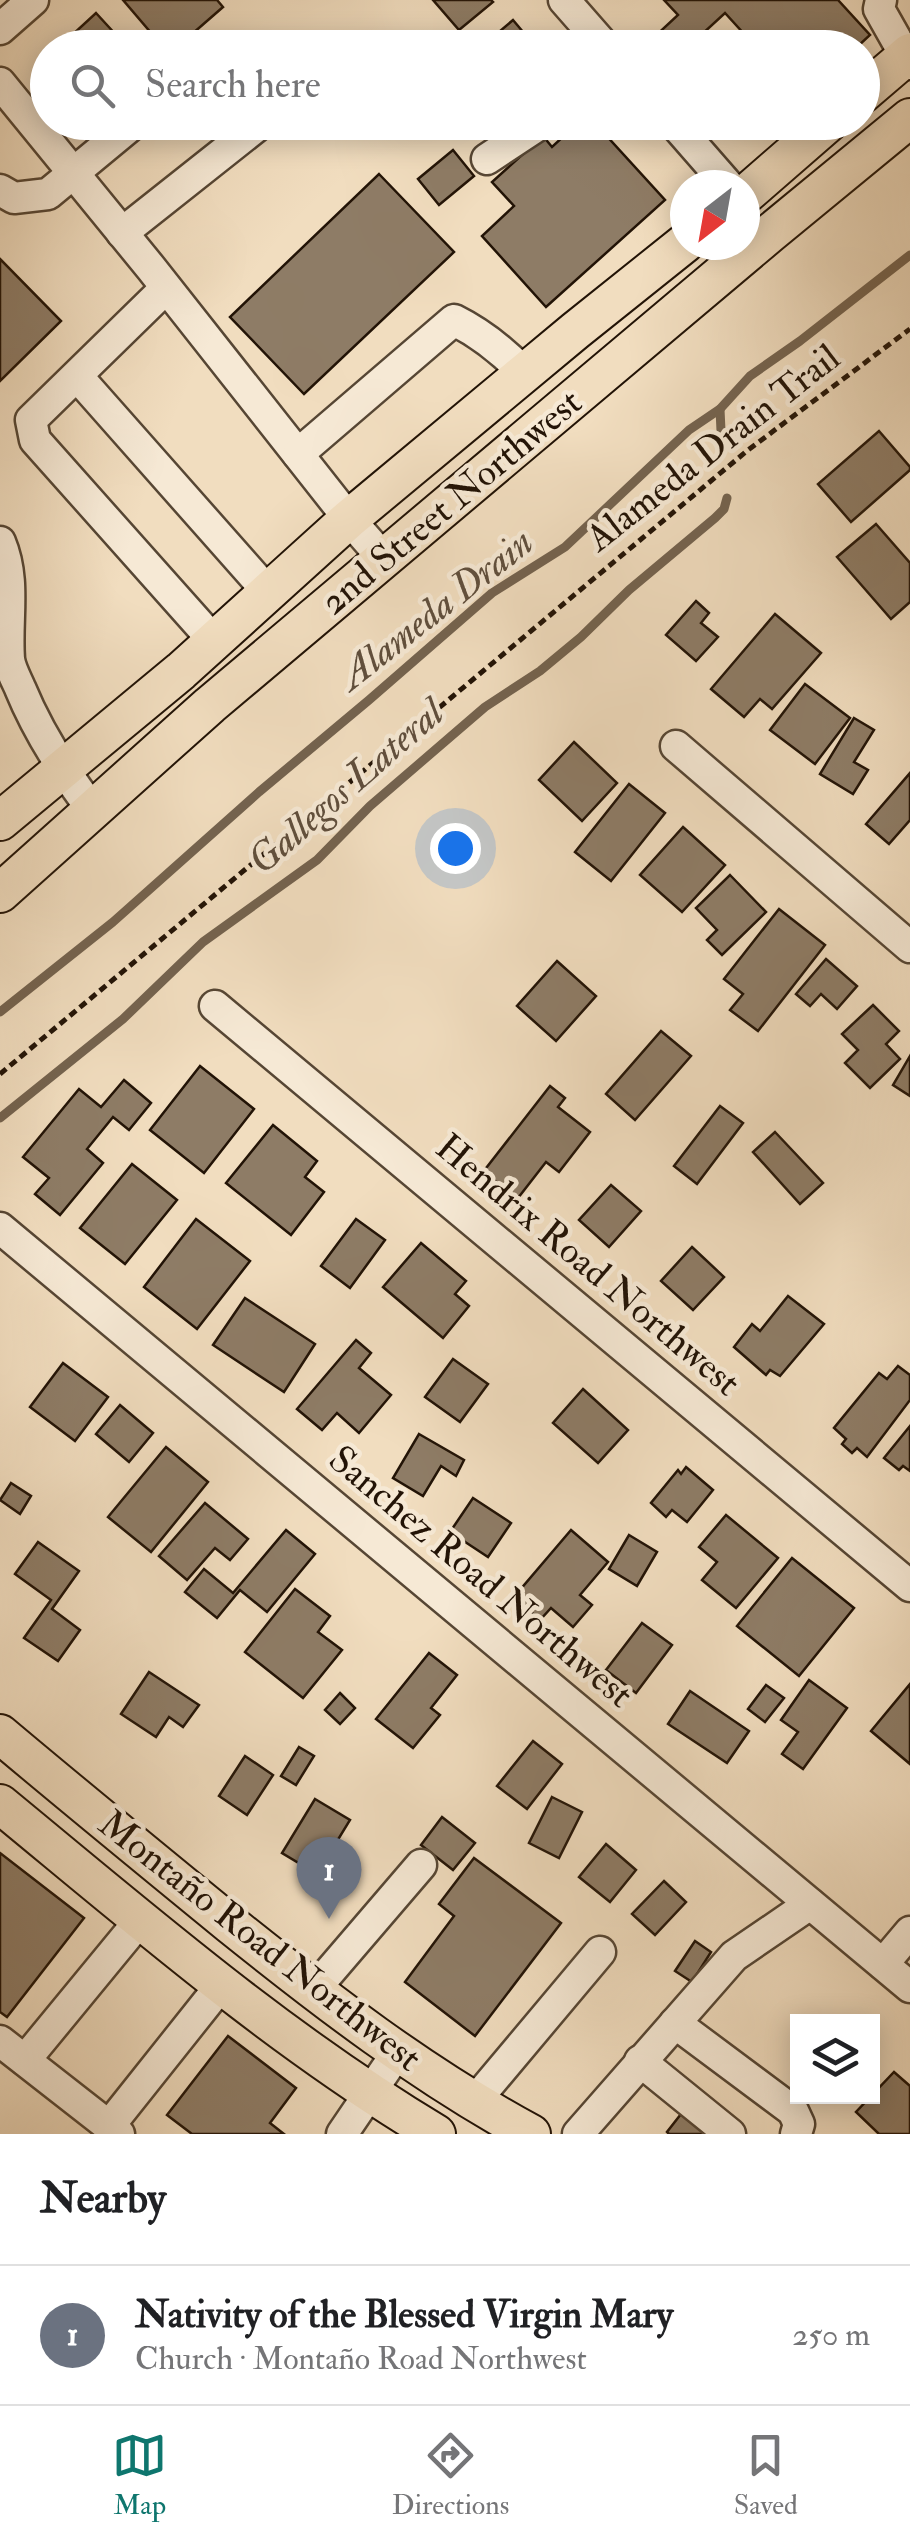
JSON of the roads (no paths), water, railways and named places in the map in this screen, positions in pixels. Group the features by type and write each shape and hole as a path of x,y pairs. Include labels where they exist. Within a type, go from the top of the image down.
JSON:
{"main road":[{"path":"880,80 908,58"},
{"name":"2nd Street Northwest","path":"0,894 210,705 910,118"},
{"path":"760,182 808,140"},
{"name":"2nd Street Northwest","path":"0,821 214,640 349,519 670,255"},
{"name":"Montaño Road Northwest","path":"0,1734 125,1839 396,2053 530,2134"},
{"name":"Montaño Road Northwest","path":"0,1804 278,2030 436,2134"}],"street":[{"path":"0,29 33,0"},
{"path":"564,0 590,30"},
{"path":"881,0 879,8 908,58"},
{"path":"0,83 30,120"},
{"path":"47,140 384,559"},
{"path":"0,190 14,198 48,194 113,140"},
{"path":"122,233 239,140"},
{"path":"488,160 517,140"},
{"path":"689,140 715,170"},
{"path":"760,223 769,234"},
{"path":"166,288 31,420 35,440 214,640"},
{"path":"298,454 454,320 501,350 524,373"},
{"path":"77,376 268,592"},
{"path":"0,542 11,598 9,662 31,715 62,770 92,809"},
{"path":"676,746 910,946"},
{"name":"Hendrix Road Northwest","path":"215,1006 910,1586"},
{"name":"Sanchez Road Northwest","path":"0,1228 910,1987"},
{"path":"313,1990 421,1865"},
{"path":"578,2134 734,1956 810,1904"},
{"path":"26,2060 141,1919"},
{"path":"883,1964 910,1932"},
{"path":"475,2101 600,1952"},
{"path":"0,2040 114,2130 222,1984"},
{"path":"675,2022 794,2111 799,2124 796,2134"},
{"path":"342,2134 396,2053"},
{"path":"640,2061 730,2134"}],"waterway":[{"name":"Alameda Drain","path":"0,1012 113,922 492,593 565,547 689,430 720,409 750,376 910,255"},
{"name":"Gallegos Lateral","path":"720,409 721,431"},
{"name":"Gallegos Lateral","path":"0,1118 123,1019 203,942 317,860 370,806 485,707 540,671 581,637 629,590 715,518 724,509 727,498"}],"place":[{"name":"Nativity of the Blessed Virgin Mary","path":"329,1919"}]}
